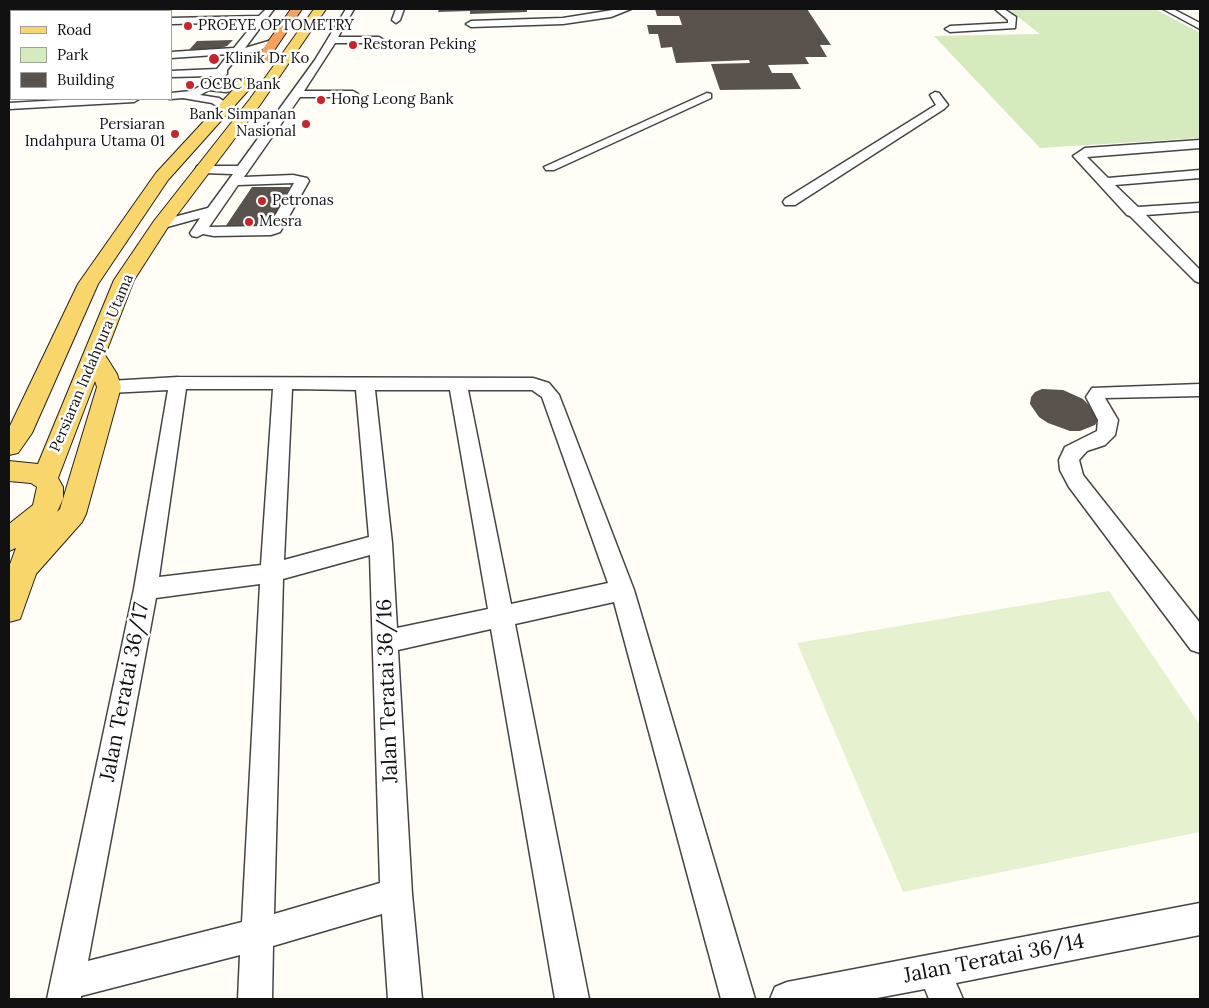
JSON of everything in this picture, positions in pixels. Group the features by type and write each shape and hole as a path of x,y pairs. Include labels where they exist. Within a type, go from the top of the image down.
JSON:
{"highway":[{"path":"267,55 296,9"}],"main road":[{"name":"Persiaran Indahpura Utama","path":"9,446 27,415 88,284 162,177 250,80 303,9"},
{"name":"Persiaran Indahpura Utama","path":"45,478 124,280 160,224 255,102 320,9"},
{"path":"23,568 72,514 109,387 105,374 94,355"},
{"path":"9,431 27,415"},
{"path":"9,471 36,472 45,478 50,487 50,499 42,512 9,609"},
{"path":"9,539 30,524 42,512"}],"street":[{"path":"59,10 92,9"},
{"path":"176,54 196,37 221,9"},
{"path":"172,96 200,91 210,85 223,72 270,9"},
{"path":"202,169 239,175 302,181 271,232 198,231 239,175 297,94 350,9"},
{"path":"396,20 400,9"},
{"path":"471,24 563,22 611,14 626,9"},
{"path":"950,29 1012,26 1012,19 999,9"},
{"path":"1168,9 1200,26"},
{"path":"1176,9 1200,21"},
{"path":"567,12 611,14"},
{"path":"172,21 264,19"},
{"path":"332,40 379,40"},
{"path":"176,54 237,53 259,48 267,55"},
{"path":"237,53 252,56 267,55"},
{"path":"172,74 223,72"},
{"path":"210,85 215,89 226,89 250,80"},
{"path":"297,94 353,94"},
{"path":"184,95 216,100 226,108"},
{"path":"790,202 940,107 942,105 934,95"},
{"path":"550,167 707,96"},
{"path":"9,106 59,101 96,100"},
{"path":"1200,144 1080,153 1079,156 1132,212 1200,278"},
{"path":"1103,182 1200,174"},
{"path":"1132,212 1200,207"},
{"path":"1184,208 1200,223"},
{"path":"160,224 212,211"},
{"path":"109,387 178,383 533,384 543,387 550,395 573,454 622,590 738,999"},
{"name":"Jalan Teratai 36/17","path":"66,991 146,589 178,383"},
{"path":"255,999 272,573 283,383"},
{"name":"Jalan Teratai 36/16","path":"365,384 381,543 396,894 405,999"},
{"path":"458,384 572,999"},
{"path":"1200,390 1099,392 1095,397 1108,420 1108,428 1105,435 1098,440 1080,446 1072,452 1069,460 1070,470 1076,481 1200,642"},
{"path":"146,589 272,573 381,543"},
{"path":"385,642 622,590"},
{"path":"66,991 396,894"},
{"name":"Jalan Teratai 36/14","path":"787,999 940,985 1200,918"}],"green space":[{"path":"1008,9 1155,9 1200,33 1200,138 1040,148 934,36 1040,34"},
{"path":"1109,591 1200,725 1200,832 903,892 797,643"}],"building":[{"path":"439,9 527,9 527,12 470,14 470,11 438,12"},
{"path":"655,9 807,9 831,45 820,45 827,57 805,57 809,64 768,65 772,73 792,73 801,89 720,90 711,64 750,63 749,60 676,63 672,47 661,48 658,34 649,34 647,25 682,25 679,16 657,16"},
{"path":"233,40 227,46 218,49 189,50 197,41"},
{"name":"Petronas","path":"252,187 290,187 267,229 223,230"},
{"path":"1042,389 1063,390 1083,399 1096,412 1098,420 1095,425 1080,431 1070,431 1048,423 1039,417 1030,404 1031,397 1035,392"}],"place":[{"name":"PROEYE OPTOMETRY","path":"188,26"},
{"name":"Restoran Peking","path":"353,45"},
{"name":"Klinik Dr Ko","path":"214,59"},
{"name":"OCBC Bank","path":"190,85"},
{"name":"Hong Leong Bank","path":"321,100"},
{"name":"Bank Simpanan Nasional","path":"306,124"},
{"name":"Persiaran Indahpura Utama 01","path":"175,134"},
{"name":"Petronas","path":"262,201"},
{"name":"Mesra","path":"249,222"}]}
